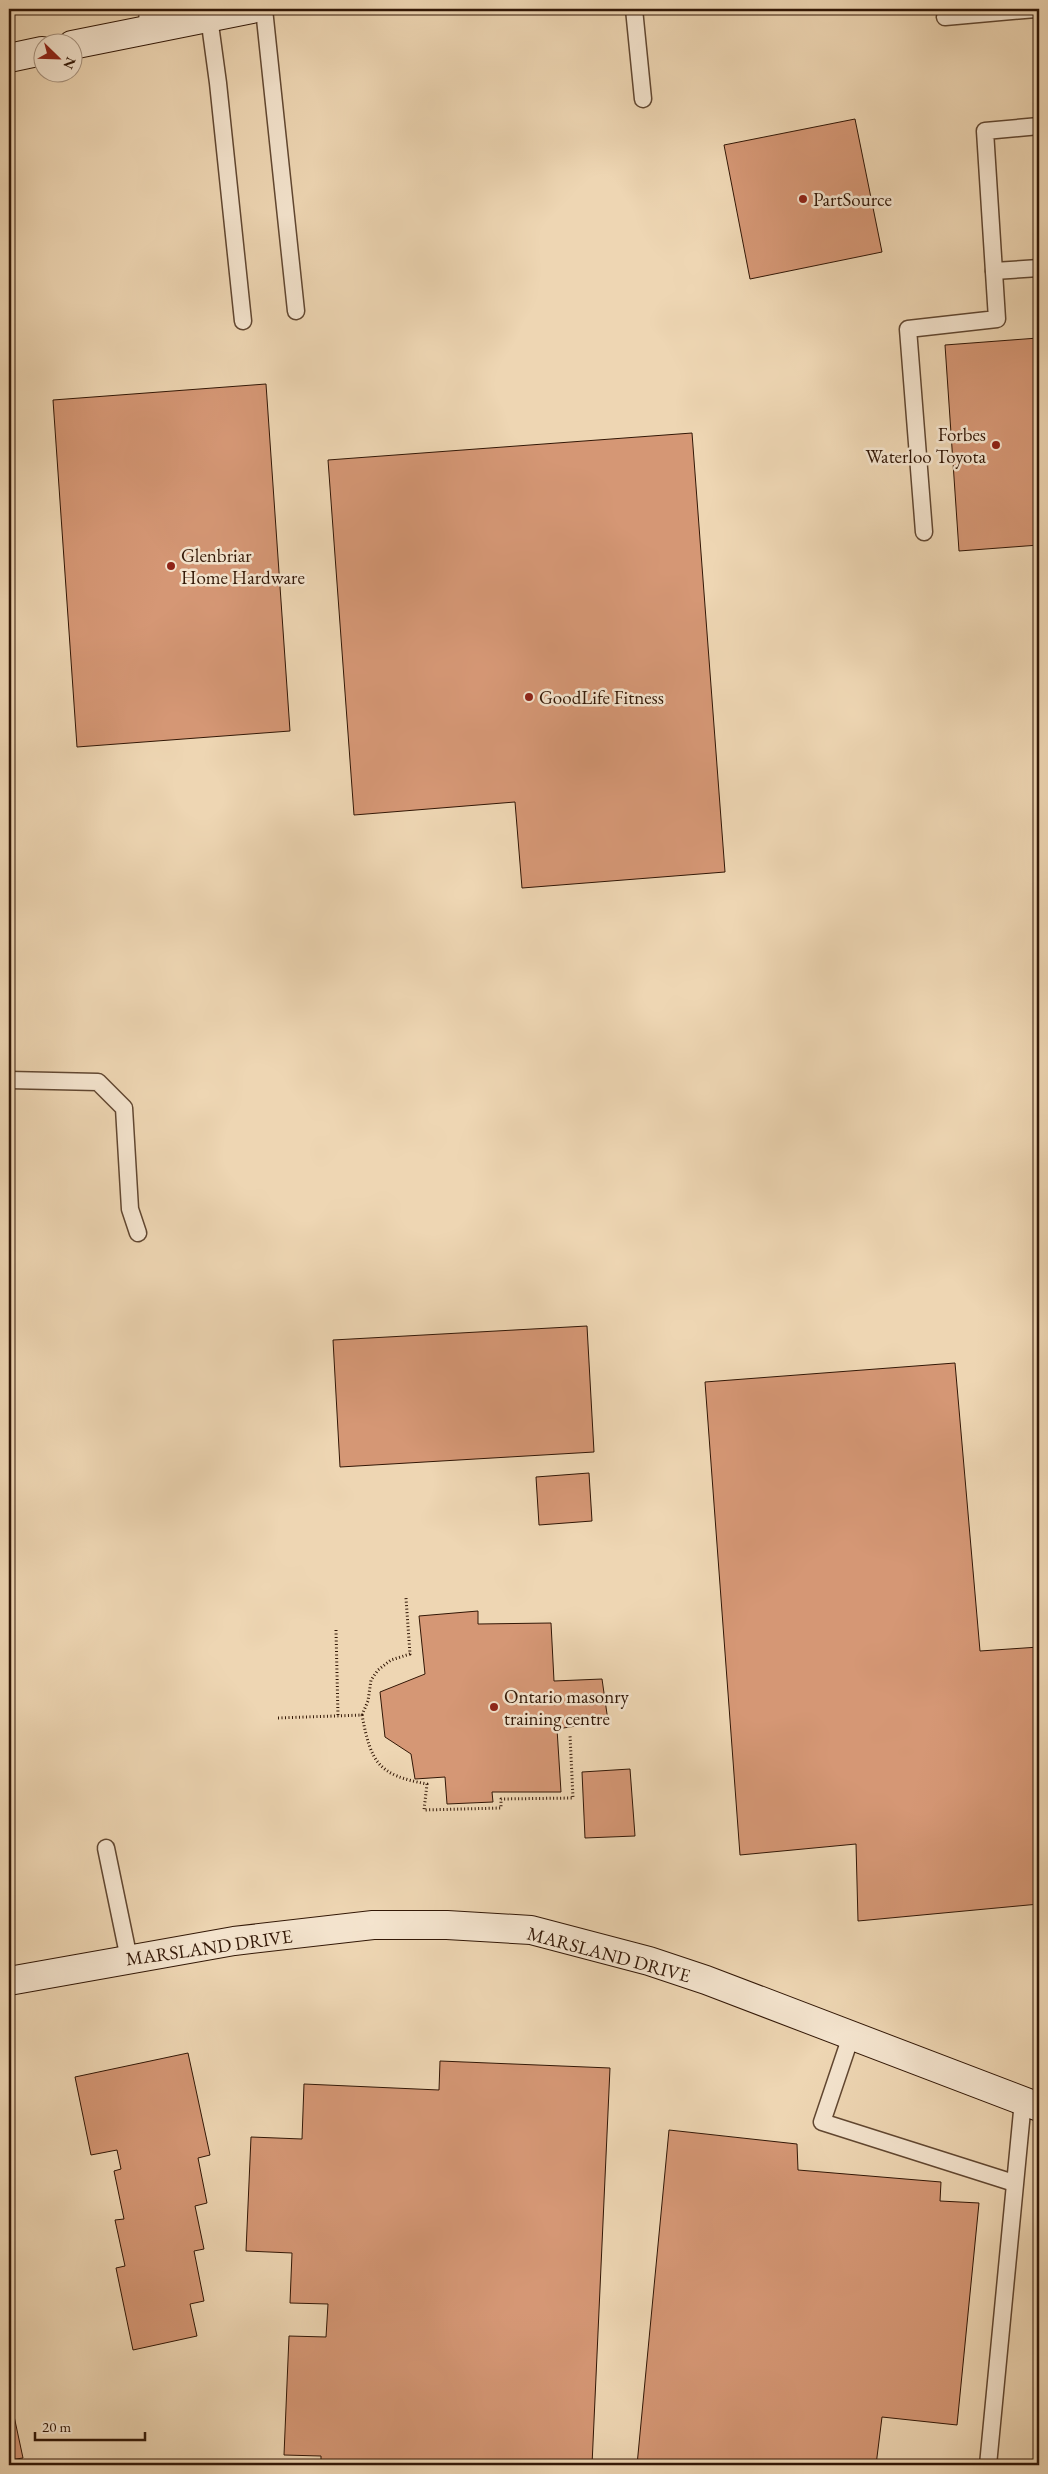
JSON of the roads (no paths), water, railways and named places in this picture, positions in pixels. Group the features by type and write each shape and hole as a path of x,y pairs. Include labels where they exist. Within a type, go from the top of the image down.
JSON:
{"street":[{"path":"82,42 154,18 209,17 252,9"},
{"path":"9,58 32,53"},
{"name":"MARSLAND DRIVE","path":"9,1981 234,1941 373,1925 447,1924 531,1930 649,1961 1031,2104"}],"lane":[{"path":"264,9 296,311"},
{"path":"634,9 644,99"},
{"path":"945,17 1036,9"},
{"path":"209,17 243,321"},
{"path":"924,532 908,329 997,319 985,131 1039,126"},
{"path":"994,271 1039,268"},
{"path":"9,1080 98,1082 124,1108 130,1209 138,1233"},
{"path":"106,1848 129,1959"},
{"path":"851,2036 822,2122 1014,2183"},
{"path":"988,2465 1014,2183 1031,2104"}],"place":[{"name":"PartSource","path":"803,199"},
{"name":"Forbes Waterloo Toyota","path":"996,445"},
{"name":"Glenbriar Home Hardware","path":"171,566"},
{"name":"GoodLife Fitness","path":"529,697"},
{"name":"Ontario masonry training centre","path":"494,1707"}]}
